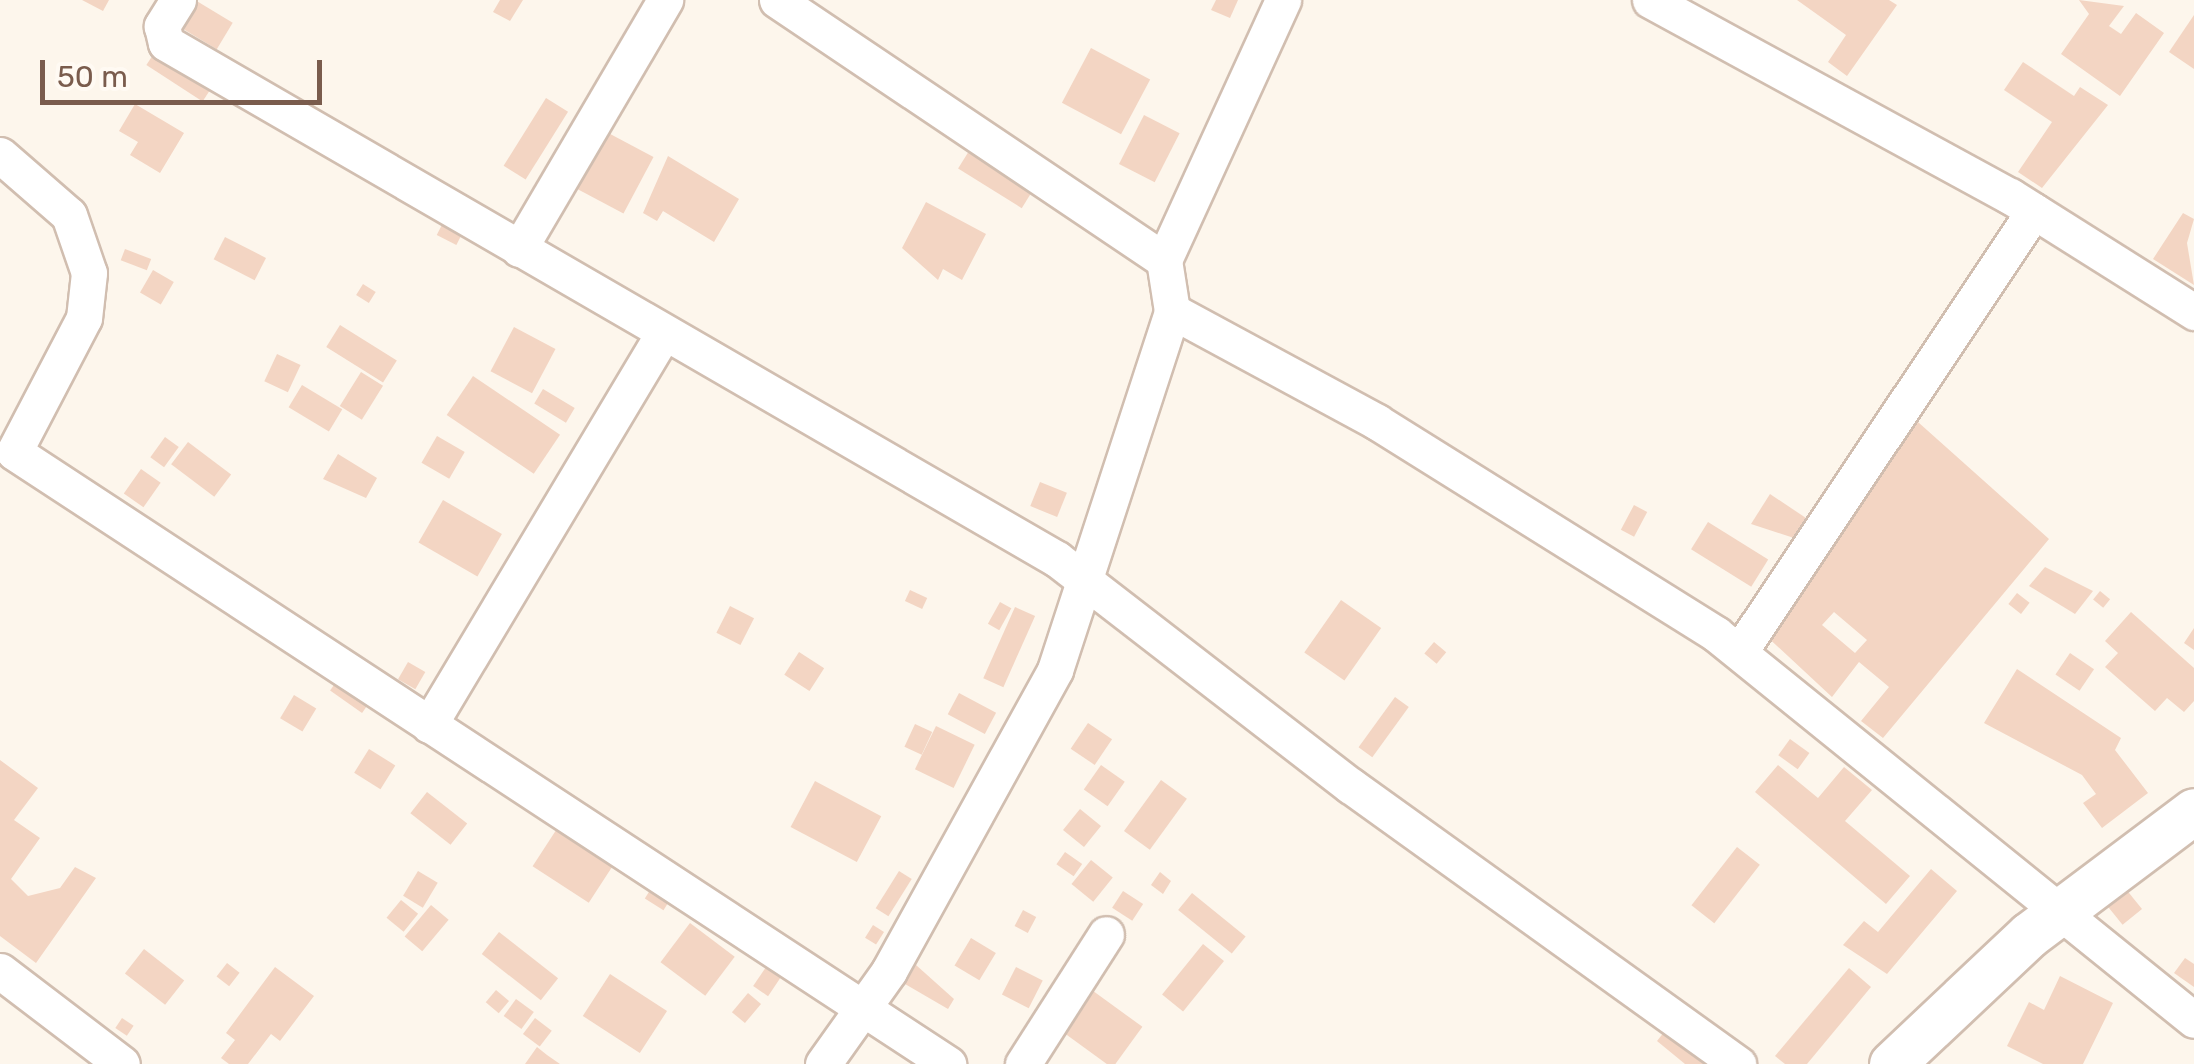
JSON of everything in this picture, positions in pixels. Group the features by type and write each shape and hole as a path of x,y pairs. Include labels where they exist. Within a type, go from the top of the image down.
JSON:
{"street":[{"path":"178,0 162,26 166,43 1087,581 1351,786 1738,1064"},
{"path":"519,249 665,0"},
{"path":"777,0 1164,260"},
{"path":"823,1064 866,1006 1034,713 1087,581 1172,311 1164,260 1283,0"},
{"path":"1650,0 2034,211 2194,312"},
{"path":"0,155 69,215 88,273 84,318 7,463 429,725 866,1006 948,1064"},
{"path":"1740,651 2034,211"},
{"path":"1172,311 1427,452 1740,651 2056,913 2194,1020"},
{"path":"429,725 662,336"},
{"path":"1892,1064 2056,913 2194,811"},
{"path":"1024,1064 1106,934"},
{"path":"0,971 122,1064"}],"building":[{"path":"82,0 109,0 103,11"},
{"path":"195,0 233,23 217,49 179,27"},
{"path":"500,0 523,0 510,21 493,12"},
{"path":"1216,0 1238,0 1230,18 1211,10"},
{"path":"1797,0 1889,0 1897,5 1847,76 1828,62 1846,35"},
{"path":"2079,0 2124,6 2109,26 2121,34 2136,13 2164,33 2120,96 2061,54 2089,14"},
{"path":"2194,15 2194,69 2169,52"},
{"path":"160,44 216,80 203,101 146,65"},
{"path":"1091,48 1150,79 1121,134 1062,103"},
{"path":"2023,62 2074,96 2080,87 2108,105 2042,188 2018,172 2052,122 2004,90"},
{"path":"546,98 568,112 526,180 504,166"},
{"path":"135,104 184,133 160,173 130,155 138,142 119,131"},
{"path":"1144,115 1180,133 1155,182 1119,164"},
{"path":"597,127 654,157 623,214 567,184"},
{"path":"974,143 1038,183 1022,208 958,168"},
{"path":"668,156 739,199 714,242 663,211 657,221 643,213"},
{"path":"926,202 986,234 962,280 943,269 938,280 902,248"},
{"path":"449,211 469,221 456,245 437,235"},
{"path":"2183,213 2194,219 2187,243 2194,285 2153,259"},
{"path":"225,237 266,258 255,280 214,259"},
{"path":"125,249 151,259 147,270 121,260"},
{"path":"153,270 174,282 161,305 140,293"},
{"path":"363,284 376,292 369,303 356,295"},
{"path":"340,325 397,361 383,383 326,347"},
{"path":"514,327 555,349 532,393 491,371"},
{"path":"277,354 301,365 288,392 264,381"},
{"path":"361,372 383,386 362,420 340,406"},
{"path":"473,376 560,435 534,474 447,415"},
{"path":"302,385 342,409 329,431 289,407"},
{"path":"543,389 575,408 566,423 534,404"},
{"path":"1909,414 2049,539 1883,738 1861,721 1889,687 1859,662 1832,697 1762,632","holes":["1834,612 1867,640 1855,653 1822,625"]},
{"path":"437,436 465,452 449,479 422,463"},
{"path":"165,437 179,447 164,467 150,457"},
{"path":"188,442 231,474 214,497 171,464"},
{"path":"338,454 377,478 366,498 323,479"},
{"path":"141,469 161,483 143,507 124,494"},
{"path":"1040,482 1067,493 1057,517 1030,506"},
{"path":"1770,494 1809,520 1797,539 1751,524"},
{"path":"443,500 502,534 477,576 419,542"},
{"path":"1634,505 1647,512 1634,537 1621,530"},
{"path":"1708,522 1768,560 1751,587 1691,549"},
{"path":"2045,567 2093,591 2075,614 2029,586"},
{"path":"910,590 927,598 922,609 905,601"},
{"path":"2100,591 2110,599 2103,608 2093,600"},
{"path":"2017,593 2030,603 2021,614 2008,604"},
{"path":"1341,600 1381,628 1344,681 1304,652"},
{"path":"1000,602 1011,608 999,630 988,624"},
{"path":"730,606 754,618 740,645 716,633"},
{"path":"1015,607 1035,616 1003,687 983,678"},
{"path":"2131,612 2194,668 2194,701 2184,712 2167,698 2155,711 2105,667 2118,653 2105,641"},
{"path":"2194,628 2194,650 2184,643"},
{"path":"1434,642 1446,652 1437,664 1424,653"},
{"path":"799,652 824,668 809,691 784,675"},
{"path":"2070,653 2094,669 2080,691 2055,675"},
{"path":"408,662 425,672 415,689 398,679"},
{"path":"2017,669 2121,738 2115,750 2148,793 2102,828 2083,803 2096,794 2082,775 1984,723"},
{"path":"341,675 373,697 362,713 330,691"},
{"path":"959,693 996,713 985,734 948,714"},
{"path":"294,695 316,708 302,732 280,718"},
{"path":"1395,697 1409,707 1372,757 1359,747"},
{"path":"1088,723 1112,739 1095,765 1071,749"},
{"path":"915,724 932,732 922,755 904,747"},
{"path":"936,726 975,745 954,788 915,769"},
{"path":"1790,739 1809,753 1798,769 1778,755"},
{"path":"369,749 395,765 380,789 354,773"},
{"path":"0,760 38,788 14,820 40,838 11,879 28,896 60,888 75,867 96,878 36,963 0,936"},
{"path":"1101,765 1125,782 1108,806 1084,790"},
{"path":"1778,765 1818,798 1844,767 1872,790 1845,821 1910,876 1886,904 1755,792"},
{"path":"1161,780 1187,799 1150,850 1124,831"},
{"path":"815,781 881,816 857,862 791,827"},
{"path":"427,792 467,823 451,845 410,813"},
{"path":"1080,809 1101,826 1084,847 1063,830"},
{"path":"562,821 618,857 589,903 533,866"},
{"path":"1737,847 1760,865 1714,923 1691,905"},
{"path":"1065,852 1082,864 1074,876 1056,864"},
{"path":"1091,860 1113,878 1093,902 1071,884"},
{"path":"1931,869 1957,891 1887,974 1843,945 1864,921 1878,932"},
{"path":"418,871 438,883 423,908 403,896"},
{"path":"899,871 912,879 888,916 876,908"},
{"path":"1160,872 1171,881 1163,894 1151,885"},
{"path":"657,879 676,891 663,910 645,899"},
{"path":"2125,888 2142,909 2123,925 2106,904"},
{"path":"1123,891 1143,904 1132,921 1112,908"},
{"path":"1192,893 1246,936 1232,954 1178,910"},
{"path":"401,900 418,914 404,932 387,918"},
{"path":"431,905 449,920 422,951 405,936"},
{"path":"1023,910 1036,917 1028,933 1015,926"},
{"path":"690,923 735,957 705,996 661,962"},
{"path":"873,925 884,932 876,945 865,938"},
{"path":"499,932 558,978 541,1000 482,954"},
{"path":"971,938 996,953 979,980 955,965"},
{"path":"1203,944 1224,961 1183,1012 1162,995"},
{"path":"144,949 184,980 165,1005 125,973"},
{"path":"2185,958 2194,964 2194,987 2174,973"},
{"path":"227,963 240,973 229,986 217,976"},
{"path":"916,965 954,999 948,1009 905,984"},
{"path":"275,967 314,996 280,1041 271,1034 248,1064 229,1064 221,1058 235,1040 226,1033"},
{"path":"766,967 781,977 768,996 753,986"},
{"path":"1016,967 1043,981 1029,1008 1002,995"},
{"path":"1849,968 1871,987 1807,1064 1785,1064 1775,1056"},
{"path":"610,974 667,1011 640,1053 583,1016"},
{"path":"2060,976 2113,1003 2083,1064 2043,1064 2007,1046 2029,1002 2044,1010"},
{"path":"1089,988 1142,1027 1115,1064 1107,1064 1059,1029"},
{"path":"496,990 509,1001 499,1013 486,1002"},
{"path":"748,993 761,1004 745,1023 732,1012"},
{"path":"516,999 534,1012 521,1029 504,1016"},
{"path":"122,1018 134,1026 127,1036 115,1028"},
{"path":"535,1018 552,1031 540,1047 523,1034"},
{"path":"1672,1022 1719,1064 1685,1064 1657,1041"},
{"path":"537,1047 547,1055 560,1064 525,1064"}]}
